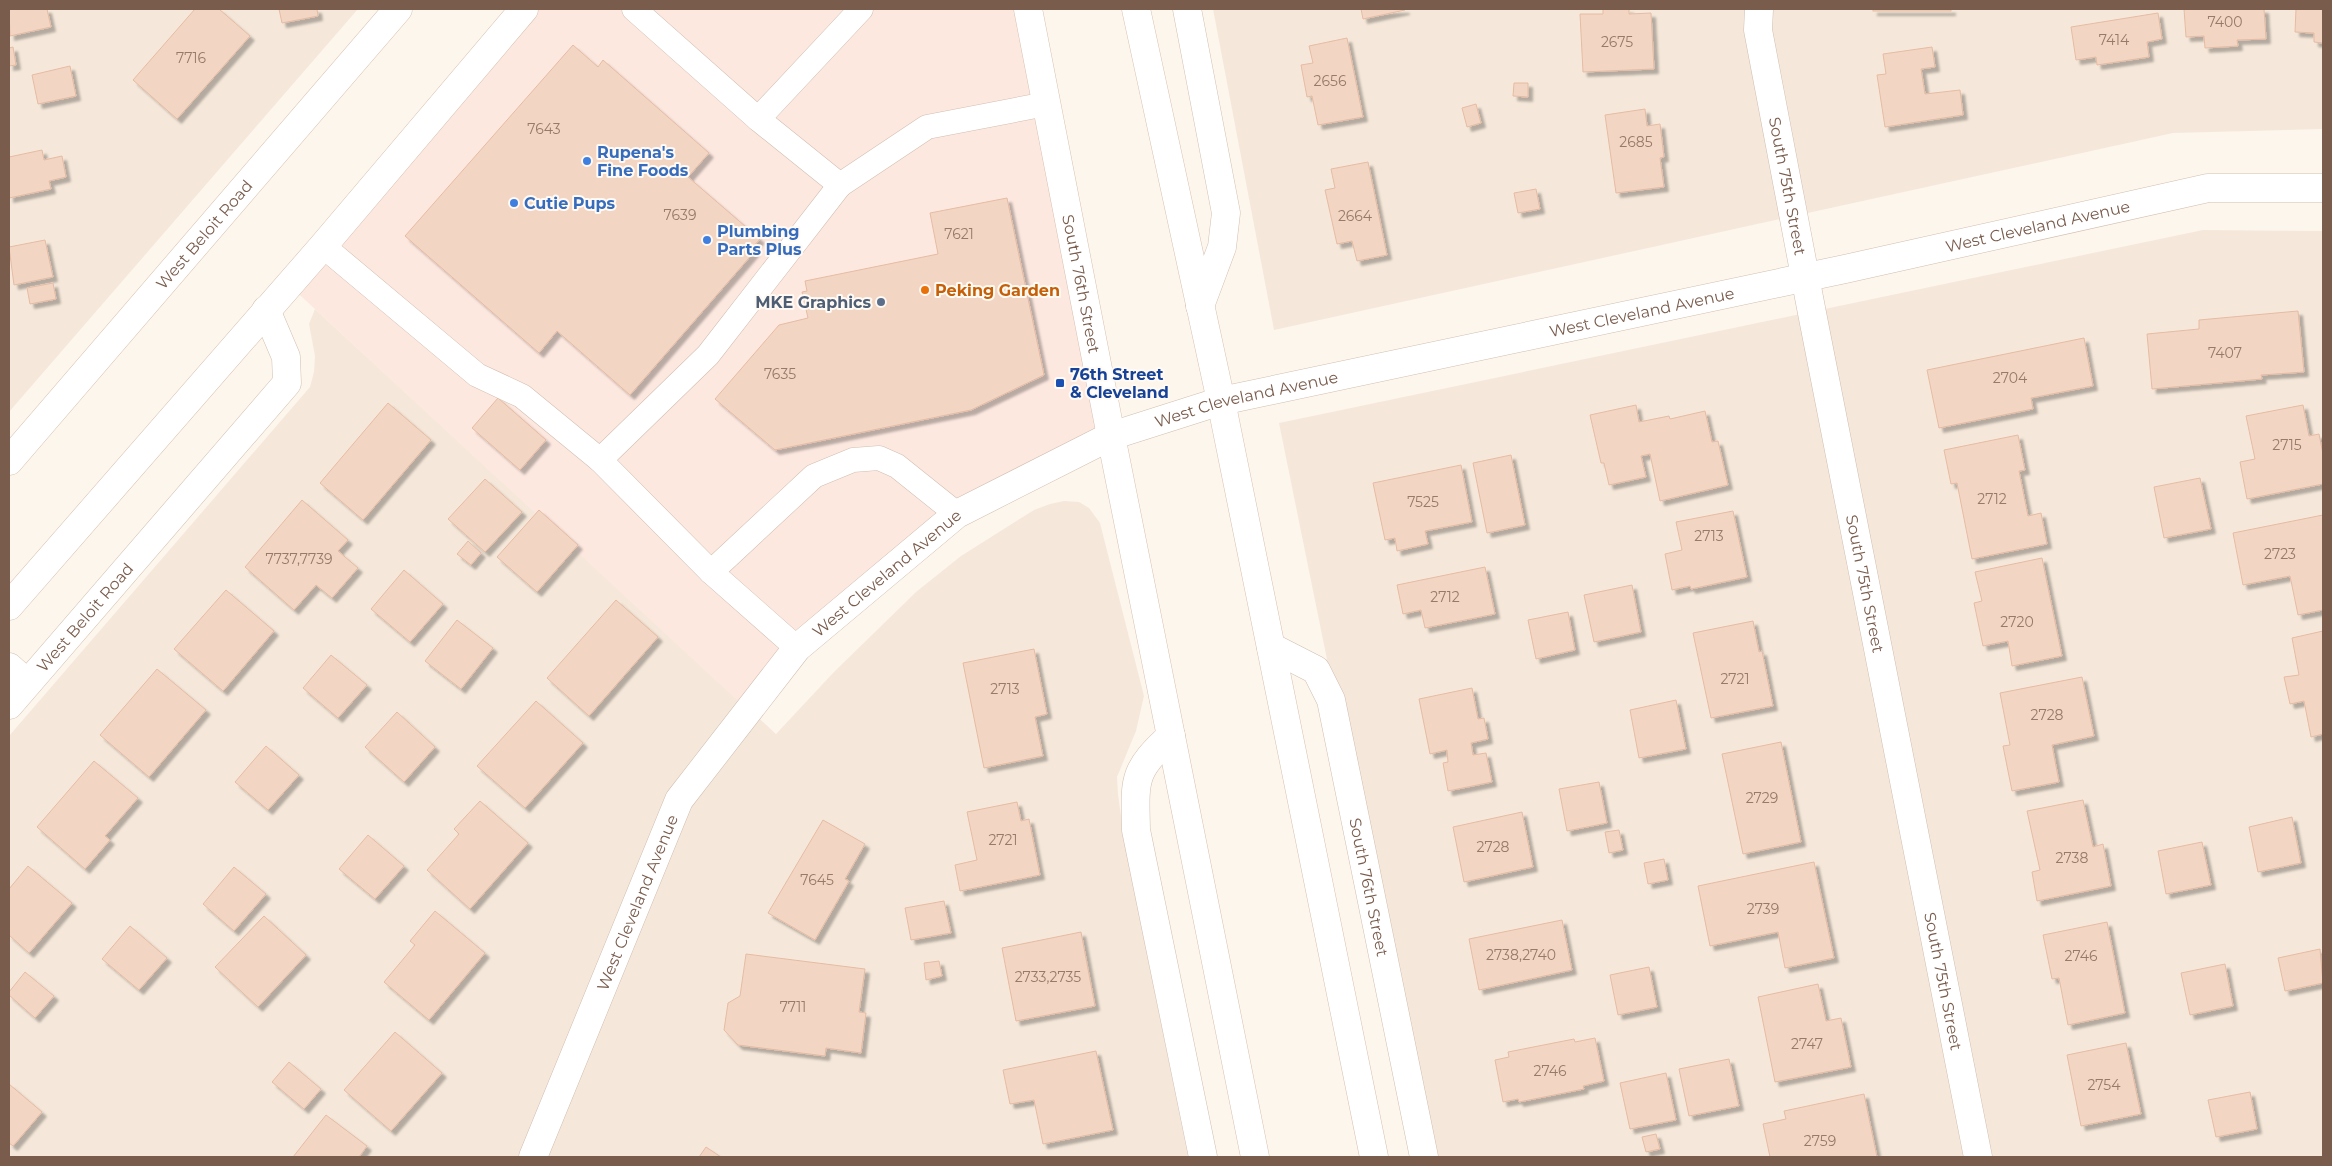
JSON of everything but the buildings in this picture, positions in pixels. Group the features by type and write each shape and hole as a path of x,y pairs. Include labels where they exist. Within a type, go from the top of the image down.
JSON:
{"street":[{"name":"West Beloit Road","path":"9,460 398,9"},
{"path":"9,606 323,246 524,9"},
{"name":"South 76th Street","path":"1028,9 1255,1157"},
{"path":"1136,9 1221,401 1374,1157"},
{"path":"1187,9 1226,213 1222,247 1200,306"},
{"name":"South 75th Street","path":"1759,9 1758,30 1805,278 1978,1157"},
{"name":"West Cleveland Avenue","path":"533,1157 679,800 797,648 958,514 1111,436 1221,401 1805,278 2208,188 2323,188"},
{"name":"West Beloit Road","path":"9,705 18,675 287,383 286,357 266,310"},
{"name":"South 76th Street","path":"1271,647 1316,670 1331,700 1424,1157"},
{"path":"1171,736 1148,756 1135,783 1136,830 1203,1157"}],"lane":[{"path":"634,9 758,119 840,186"},
{"path":"758,119 861,9"},
{"path":"600,460 708,355 840,186 927,127 1046,104"},
{"path":"323,246 477,375 522,396 600,460 711,572 797,648"},
{"path":"711,572 814,476 853,460 879,458 897,466 958,514"}],"shaded area":[{"path":"9,9 358,9 9,412"},
{"path":"524,9 1028,9 1111,436 957,514 749,711 289,285"},
{"path":"1213,9 2323,9 2323,129 2173,133 1274,330"},
{"path":"2203,230 2323,231 2323,1157 1428,1157 1279,423"},
{"path":"315,309 776,734 834,672 916,592 961,556 1034,510 1050,504 1064,501 1079,502 1089,508 1100,523 1144,696 1136,731 1117,777 1118,794 1125,845 1188,1157 9,1157 9,736 310,387 314,372 315,356 309,324"}],"place":[{"name":"Rupena's Fine Foods","path":"587,161"},
{"name":"Cutie Pups","path":"514,203"},
{"name":"Plumbing Parts Plus","path":"707,240"},
{"name":"Peking Garden","path":"925,290"},
{"name":"MKE Graphics","path":"881,302"},
{"name":"76th Street & Cleveland","path":"1060,383"}]}
